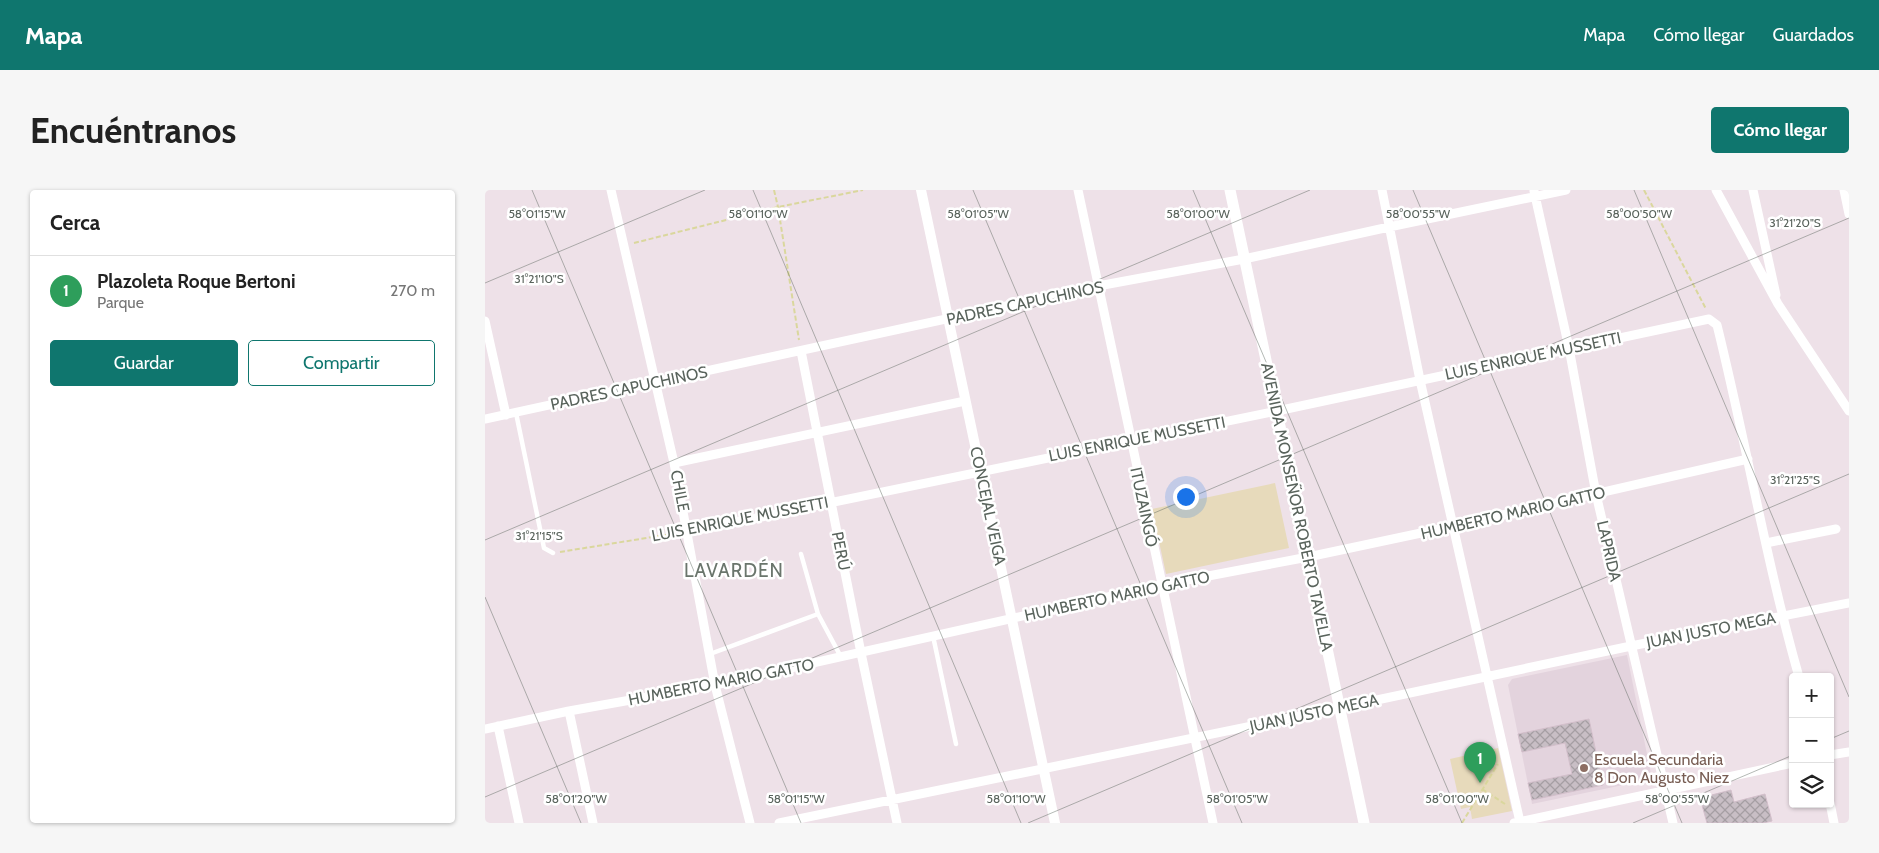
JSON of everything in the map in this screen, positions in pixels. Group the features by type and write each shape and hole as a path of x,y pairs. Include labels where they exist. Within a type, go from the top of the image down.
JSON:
{"main road":[{"name":"AVENIDA MONSEÑOR ROBERTO TAVELLA","path":"1230,190 1364,823"}],"street":[{"name":"CHILE","path":"611,190 674,463 715,685 750,823"},
{"name":"CONCEJAL VEIGA","path":"921,190 1055,823"},
{"name":"ITUZAINGÓ","path":"1078,190 1213,823"},
{"path":"1382,190 1420,380 1454,526 1517,819 1789,764"},
{"name":"PADRES CAPUCHINOS","path":"485,419 1098,286 1244,259 1535,193 1566,190"},
{"path":"1716,190 1778,304 1849,411"},
{"path":"1753,190 1778,304"},
{"path":"1844,190 1849,214"},
{"name":"LAPRIDA","path":"1535,193 1569,348 1596,494 1673,823"},
{"name":"LUIS ENRIQUE MUSSETTI","path":"688,532 1709,319 1717,325 1736,401 1747,459"},
{"path":"485,321 505,415"},
{"name":"PERÚ","path":"801,351 897,823"},
{"path":"674,463 965,400"},
{"path":"1747,459 1782,616 1798,673"},
{"name":"HUMBERTO MARIO GATTO","path":"485,729 569,711 715,685 1161,585 1308,557 1454,526 1747,459"},
{"path":"1766,543 1836,529"},
{"name":"JUAN JUSTO MEGA","path":"779,823 1631,646 1849,603"},
{"path":"569,711 593,823"},
{"path":"498,726 519,823"},
{"path":"1834,755 1849,752"},
{"path":"1831,808 1834,823"}],"lane":[{"path":"516,413 544,548 553,553"},
{"path":"801,554 818,614 841,658"},
{"path":"709,654 818,614"},
{"path":"933,636 956,744"}],"path":[{"path":"774,190 801,351"},
{"path":"624,246 778,207 863,190"},
{"path":"1644,190 1708,314"},
{"name":"LUIS ENRIQUE MUSSETTI","path":"553,553 688,532"},
{"path":"1462,823 1504,753"},
{"path":"1482,789 1517,819"}],"shaded area":[{"path":"1275,483 1289,548 1166,574 1152,509"},
{"path":"1627,655 1652,779 1532,804 1508,685 1512,679"},
{"path":"1498,748 1512,811 1472,819 1470,807 1461,809 1450,759"}],"building":[{"path":"1589,719 1603,785 1532,800 1528,783 1572,774 1565,743 1522,752 1518,734"},
{"path":"1731,790 1734,802 1765,794 1772,821 1763,823 1707,823 1700,798"}],"place":[{"name":"Escuela Secundaria 8 Don Augusto Niez","path":"1584,768"},
{"name":"Plazoleta Roque Bertoni","path":"1480,783"}],"district":[{"name":"LAVARDÉN","path":"734,570"}]}
